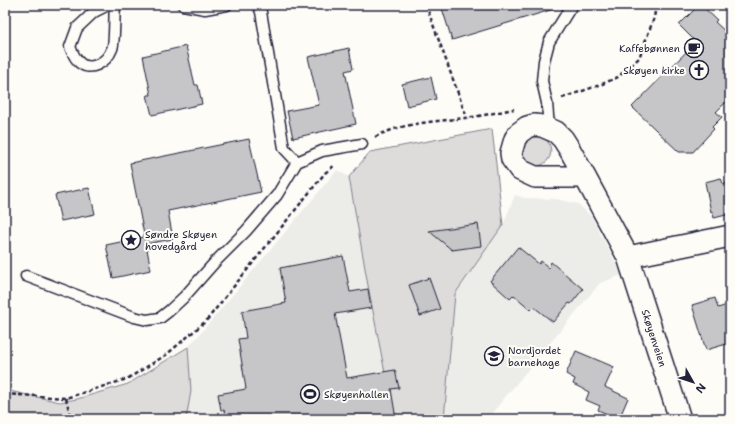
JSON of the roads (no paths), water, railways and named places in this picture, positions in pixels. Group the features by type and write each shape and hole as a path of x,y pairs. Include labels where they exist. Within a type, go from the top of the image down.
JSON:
{"street":[{"path":"549,128 534,125 527,127 519,133 515,139 511,153 515,165 520,170 535,177 585,177"},
{"name":"Skøyenveien","path":"549,128 563,139 628,257 680,419"},
{"path":"628,257 730,236"}],"lane":[{"path":"108,5 94,12 77,28 70,47 78,61 86,66 97,66 106,59 113,48 115,5"},
{"path":"182,5 204,9 227,5"},
{"path":"258,5 261,12 284,148 298,162"},
{"path":"549,128 547,103 542,81 544,61 549,42 572,5"},
{"path":"26,276 134,317 147,320 160,318 170,311 184,297 215,262 246,231 277,195 298,162 322,151 362,144"}],"place":[{"name":"Kaffebønnen","path":"694,48"},
{"name":"Skøyen kirke","path":"699,70"},
{"name":"Søndre Skøyen hovedgård","path":"131,240"},
{"name":"Nordjordet barnehage","path":"494,356"},
{"name":"Skøyenhallen","path":"310,394"}]}
